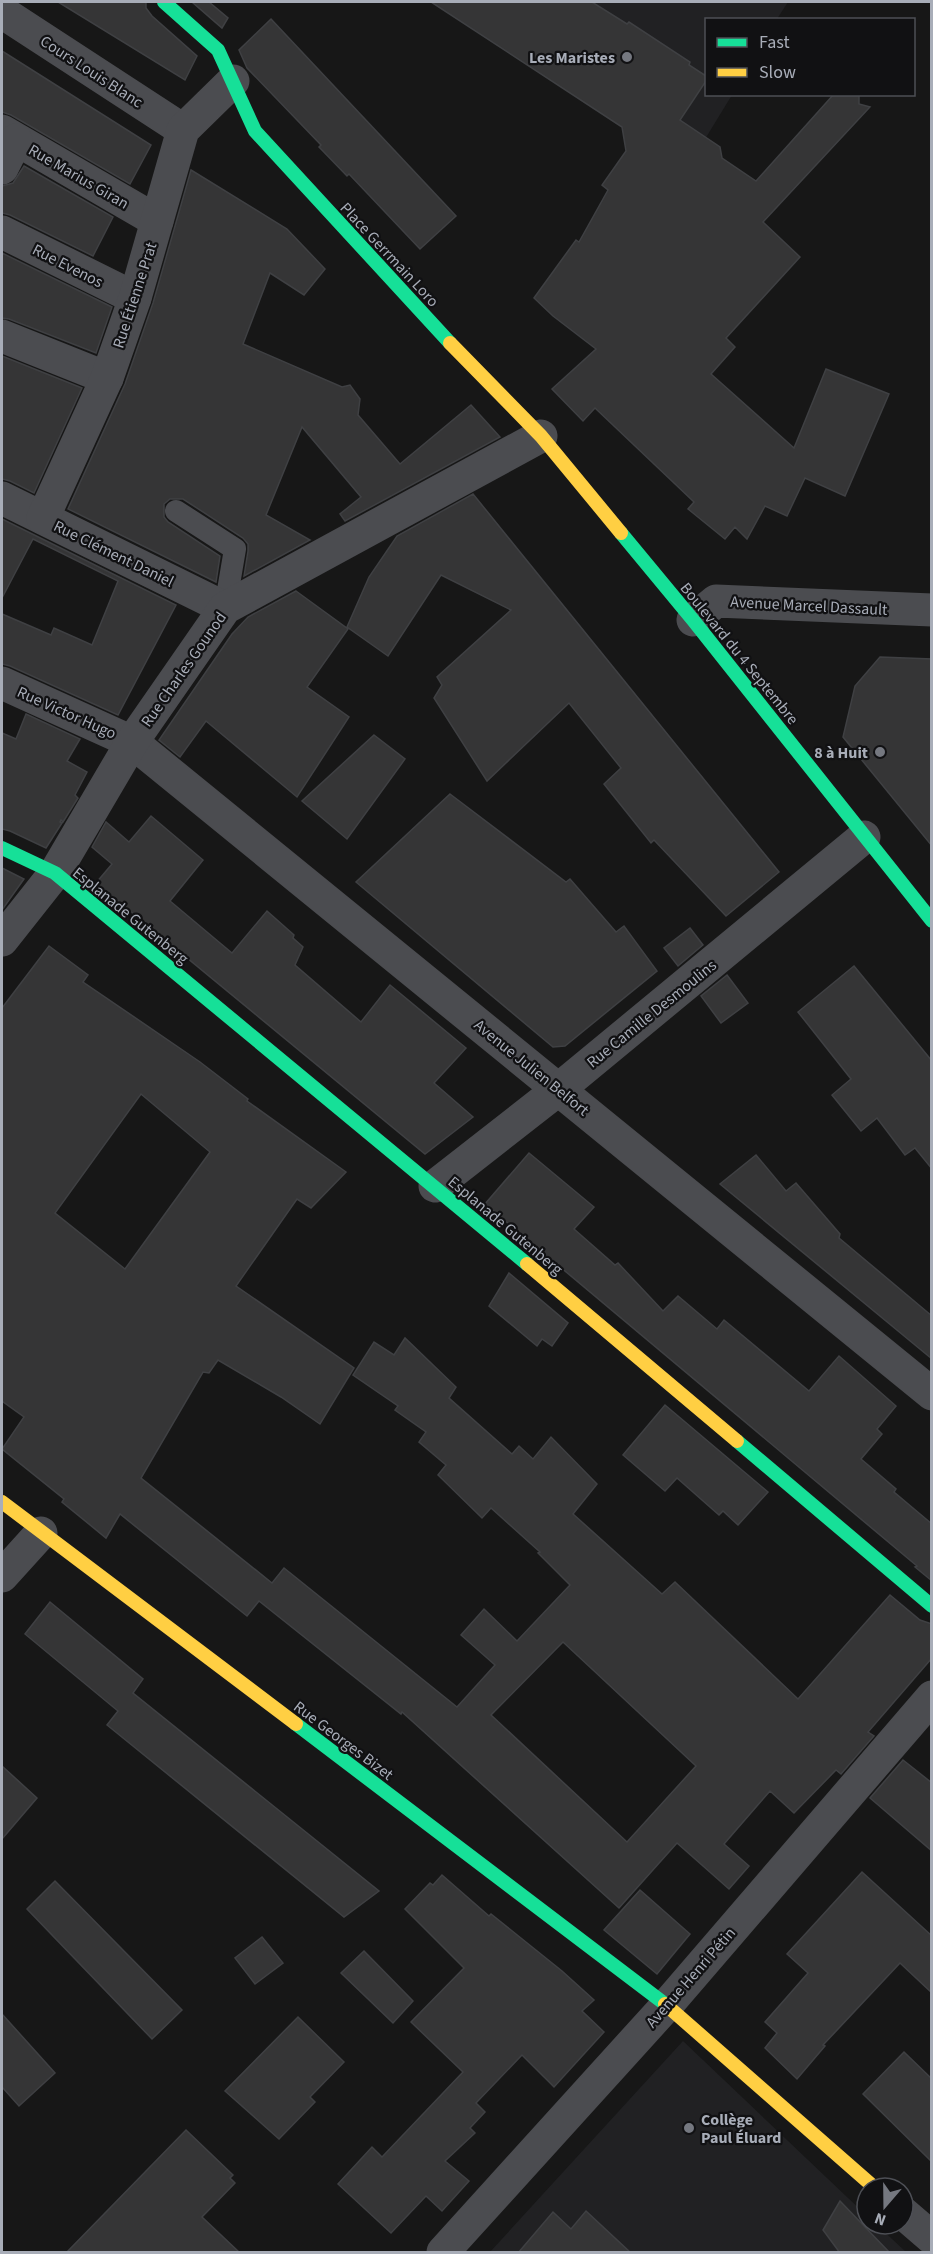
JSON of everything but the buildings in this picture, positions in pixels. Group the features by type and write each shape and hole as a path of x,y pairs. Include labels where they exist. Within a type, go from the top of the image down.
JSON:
{"street":[{"name":"Place Gerrmain Loro","path":"164,2 218,50 255,131 451,344 541,436"},
{"name":"Cours Louis Blanc","path":"2,12 183,130"},
{"name":"Rue Étienne Prat","path":"43,518 107,378 135,298 183,130 233,81"},
{"name":"Rue Marius Giran","path":"6,146 157,221"},
{"name":"Rue Evenos","path":"2,232 135,298"},
{"path":"2,336 107,378"},
{"name":"Rue Charles Gounod","path":"2,940 55,873 132,742 225,608 541,436"},
{"name":"Boulevard du 4 Septembre","path":"541,436 693,620 932,921"},
{"name":"Rue Clément Daniel","path":"2,498 225,608"},
{"name":"Avenue Marcel Dassault","path":"693,620 716,601 932,610"},
{"name":"Rue Victor Hugo","path":"2,683 132,742"},
{"name":"Avenue Julien Belfort","path":"132,742 932,1394"},
{"name":"Rue Camille Desmoulins","path":"435,1186 559,1089 864,837"},
{"name":"Esplanade Gutenberg","path":"2,848 55,873 435,1186 932,1606"},
{"name":"Rue Georges Bizet","path":"2,1502 667,2005 860,2176"},
{"path":"2,1576 41,1533"},
{"name":"Avenue Henri Pétin","path":"443,2253 667,2005 932,1697"},
{"path":"915,2223 932,2238"}],"lane":[{"path":"176,511 235,549 225,608"}],"shaded area":[{"name":"Les Maristes","path":"450,2 788,2 778,18 705,18 705,96 731,96 702,144"},
{"name":"Collège Paul Éluard","path":"683,2041 855,2205 855,2236 889,2236 906,2252 490,2252"}],"traffic: fast":[{"path":"164,2 218,50 255,131 450,343"},
{"path":"621,533 932,921"},
{"path":"2,848 55,873 527,1264"},
{"path":"737,1441 932,1606"},
{"path":"296,1724 665,2004"}],"traffic: slow":[{"path":"450,343 541,436 621,533"},
{"path":"527,1264 737,1441"},
{"path":"2,1502 296,1724"},
{"path":"665,2004 861,2176"}],"place":[{"name":"Les Maristes","path":"627,57"},
{"name":"8 à Huit","path":"880,752"},
{"name":"Collège Paul Éluard","path":"689,2128"}]}
